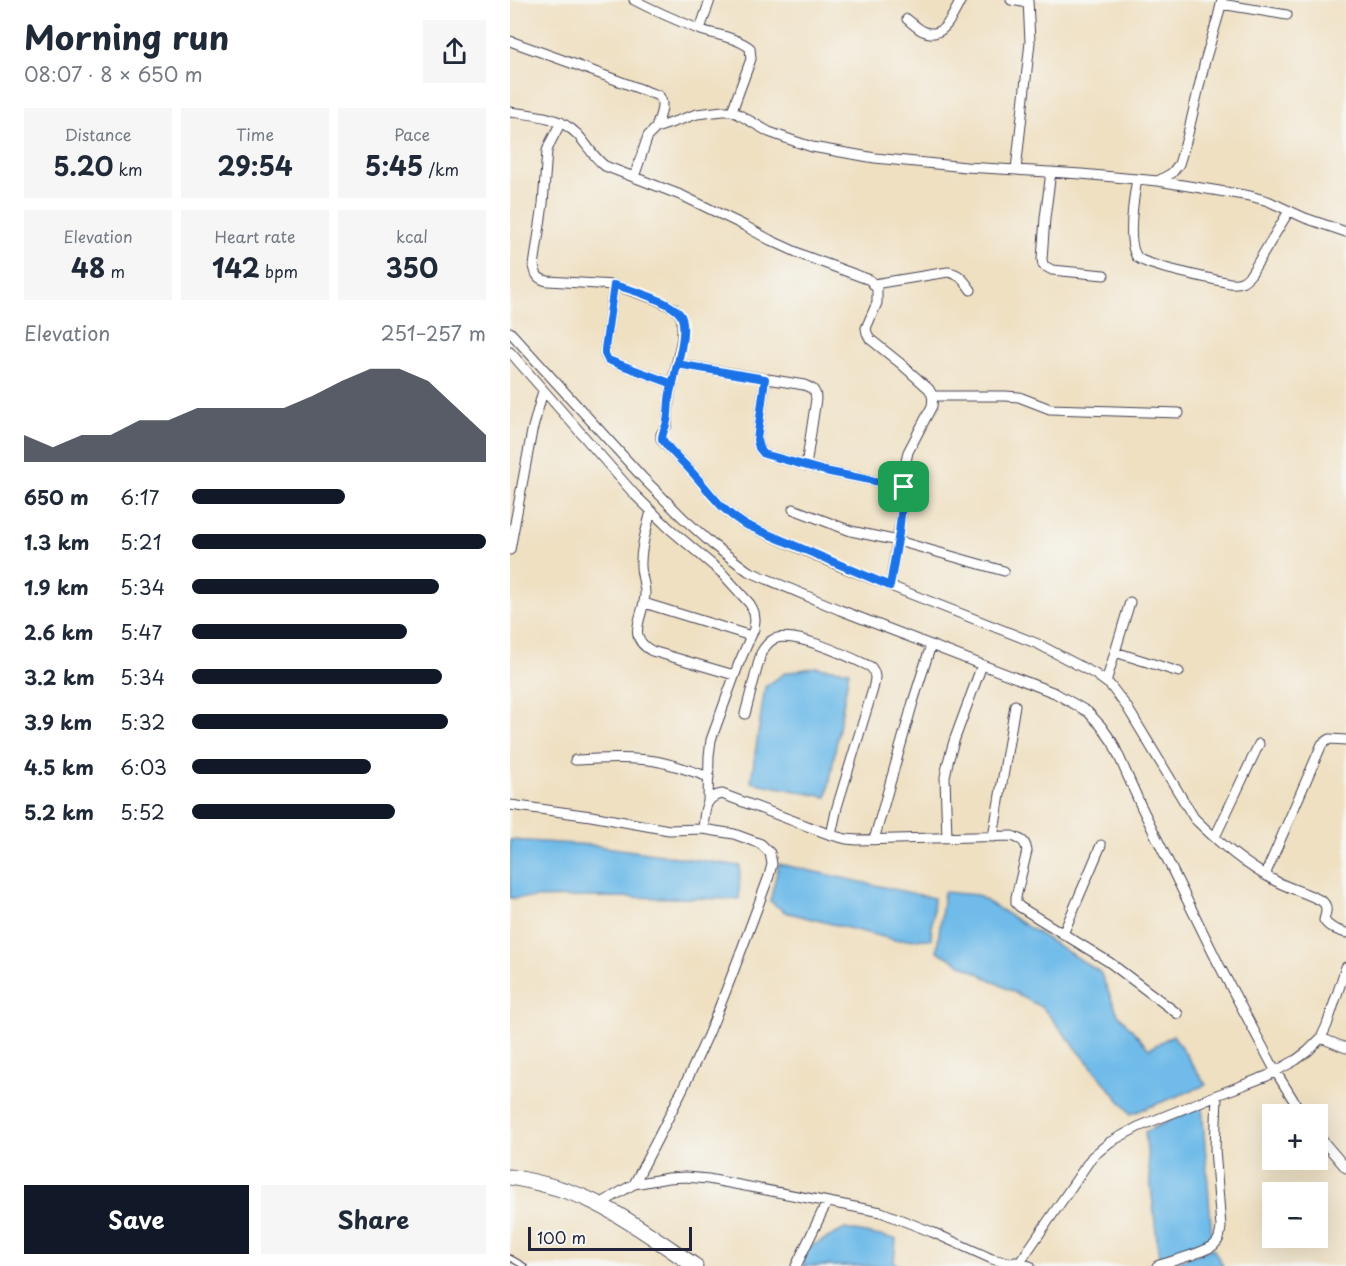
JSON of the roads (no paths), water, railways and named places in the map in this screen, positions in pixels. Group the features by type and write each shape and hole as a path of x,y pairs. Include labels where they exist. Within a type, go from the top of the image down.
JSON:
{"main road":[{"path":"510,1177 559,1189 600,1204 695,1266"}],"street":[{"path":"634,0 664,15 741,42 750,48 751,59 732,111"},
{"path":"700,29 710,0"},
{"path":"907,19 923,31 939,32 945,28 961,0"},
{"path":"1011,0 1028,2 1030,42 1016,170"},
{"path":"1158,181 1172,173 1179,164 1221,2 1287,15"},
{"path":"510,41 659,96 662,106 656,128"},
{"path":"634,177 648,136 656,128 697,114 732,111 769,132 812,147 874,158 1158,181 1250,196 1346,232"},
{"path":"510,112 546,117 561,122 578,135 605,166 683,196 805,256 870,280 877,289 878,297 866,328 870,339 929,388 932,396 932,406 908,452 905,465 903,503 890,586"},
{"path":"561,122 547,151 543,204 534,266 536,275 548,281 614,285 633,290 674,308 680,315 683,328 682,338 670,394 667,425 662,439 720,506 744,524 890,586 1038,644 1095,674 1106,682 1127,707 1194,818 1215,837 1274,881 1320,900 1326,905 1324,920 1327,924 1346,933"},
{"path":"1051,172 1045,218 1043,265 1052,270 1104,275"},
{"path":"1137,179 1132,208 1133,248 1136,256 1148,264 1230,283 1239,284 1251,274 1289,210"},
{"path":"873,284 948,272 956,273 971,290"},
{"path":"614,285 605,349 608,360 673,384"},
{"path":"510,333 643,478 697,532 748,571 840,610 1055,693 1088,712 1113,743 1141,806 1271,1074 1294,1104"},
{"path":"510,352 635,495 670,529 722,573 750,604 754,612 755,620 751,636 734,675 711,740 708,800 703,829"},
{"path":"677,364 804,385 813,389 816,393 806,465"},
{"path":"765,379 757,440 764,454 904,487"},
{"path":"510,550 532,430 543,391"},
{"path":"932,396 1005,396 1019,398 1050,409 1179,413"},
{"path":"793,509 851,531 898,541 1004,571"},
{"path":"651,511 641,553 645,592 637,623 637,633 641,641 646,648 652,651 734,675"},
{"path":"1106,682 1130,602"},
{"path":"644,603 751,636"},
{"path":"745,714 761,653 772,640 784,637 804,640 839,652 871,667 876,679 837,807 831,835"},
{"path":"874,840 931,645"},
{"path":"1115,652 1179,672"},
{"path":"947,838 945,777 948,762 982,665"},
{"path":"993,837 1015,705"},
{"path":"1265,875 1322,744 1330,739 1346,740"},
{"path":"1215,837 1259,744"},
{"path":"575,760 655,761 709,777"},
{"path":"708,800 715,795 722,794 846,839 1012,836 1021,840 1026,844 1027,851 1016,897 1016,903 1020,908 1109,962 1178,1014"},
{"path":"510,805 669,830 703,829 734,834 761,844 770,853 772,864 741,953 708,1035 634,1184"},
{"path":"1063,934 1101,845"},
{"path":"600,1204 634,1184 668,1178 708,1179 881,1212 992,1259 1009,1263 1020,1262 1092,1157 1110,1142 1138,1127 1271,1074 1308,1051 1321,1038 1327,1025 1344,983 1346,967"},
{"path":"1321,1038 1346,1048"},
{"path":"1157,1266 1202,1251 1214,1245 1220,1238 1215,1149 1217,1095"},
{"path":"1328,1147 1346,1168"},
{"path":"796,1266 827,1202"},
{"path":"1015,1262 1030,1266"}],"lane":[{"path":"510,1258 524,1266"}],"water":[{"path":"816,667 849,671 827,797 751,782 765,687 785,673"},
{"path":"510,840 591,845 740,866 739,899 510,898"},
{"path":"779,864 934,898 931,939 895,940 785,912 770,901"},
{"path":"944,892 977,895 1100,972 1118,1014 1149,1049 1173,1035 1206,1085 1131,1114 1043,1008 937,951"},
{"path":"1202,1106 1212,1238 1159,1258 1145,1132"},
{"path":"845,1229 896,1239 894,1263 901,1266 803,1266 806,1249"},
{"path":"1213,1248 1223,1266 1165,1266"}]}
